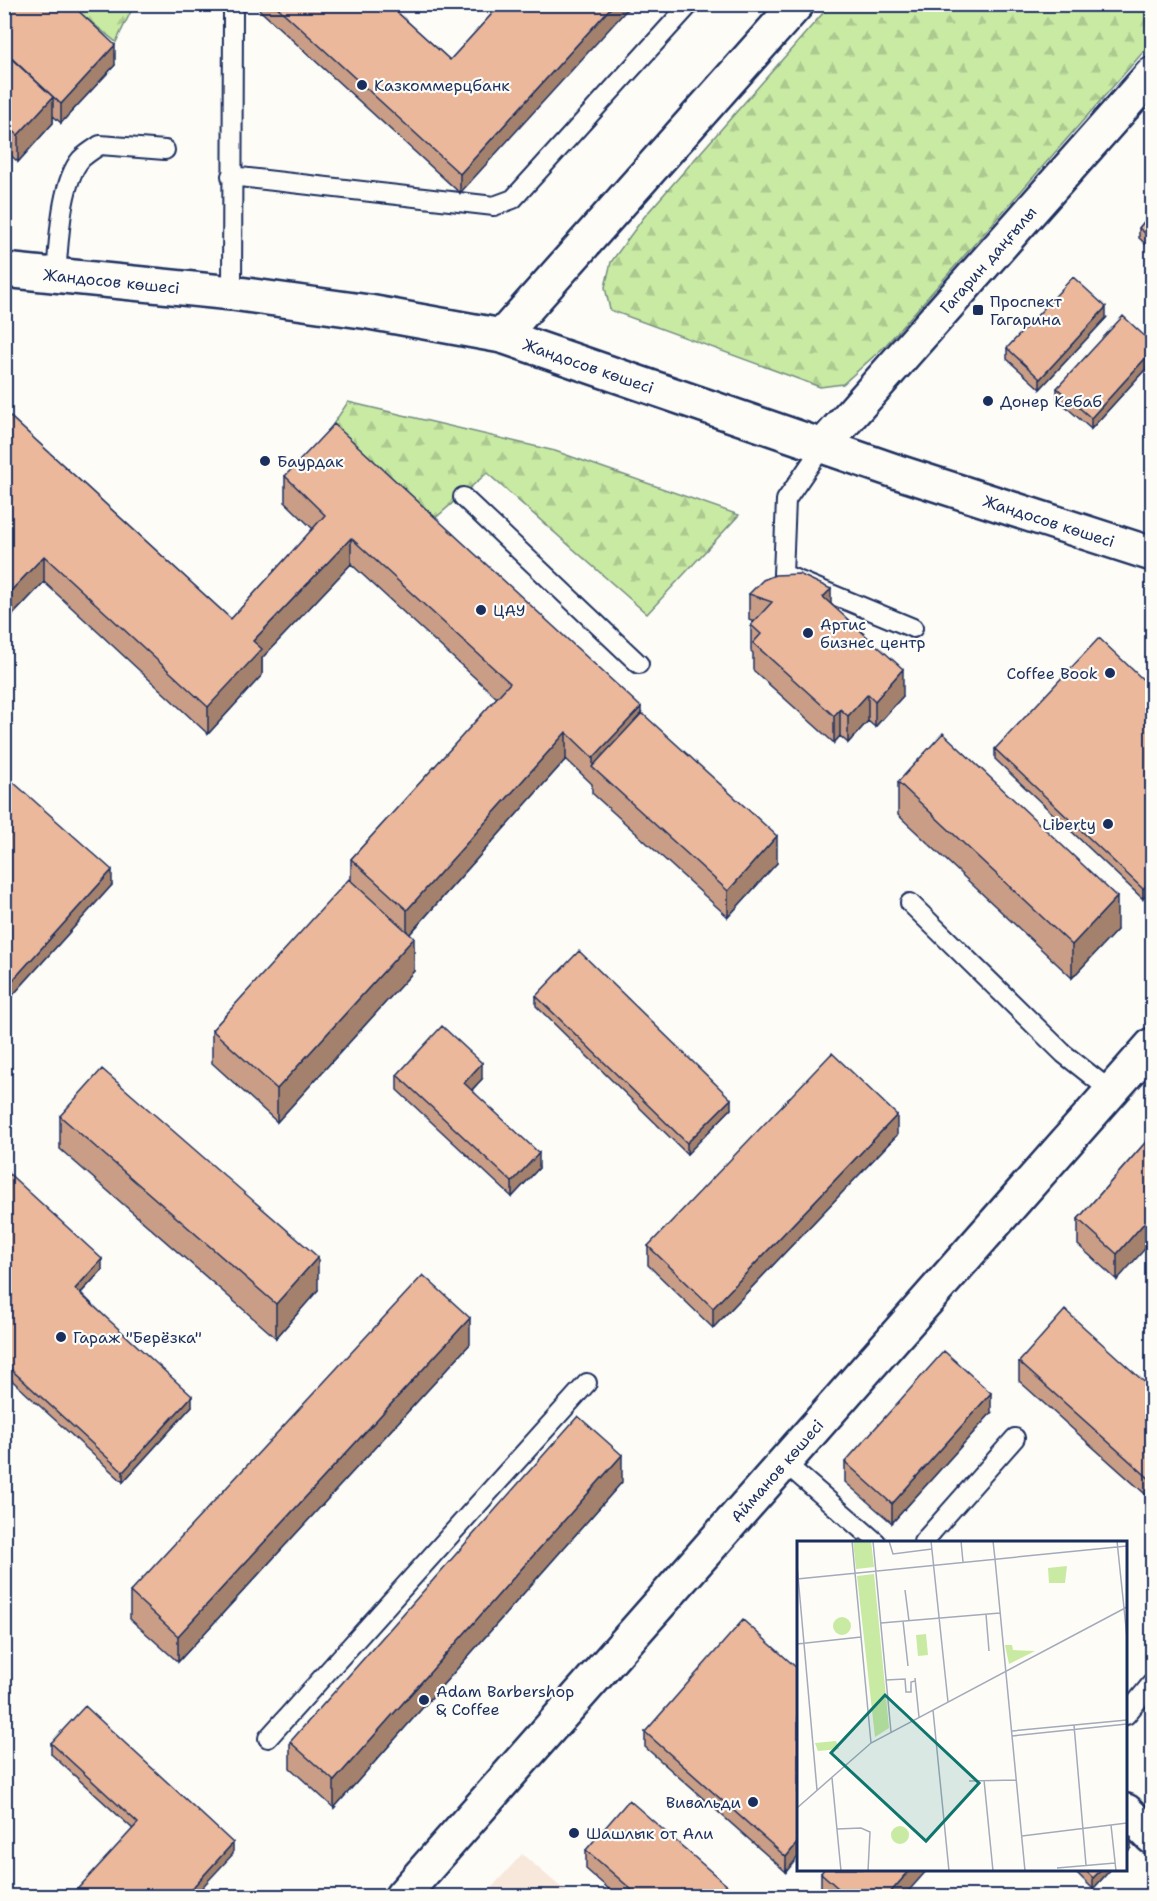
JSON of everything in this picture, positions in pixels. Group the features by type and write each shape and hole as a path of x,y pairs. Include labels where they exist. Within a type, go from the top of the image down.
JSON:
{"street":[{"path":"502,336 797,4"},
{"name":"Гагарин даңғылы","path":"823,446 1152,74"},
{"name":"Жандосов көшесі","path":"4,270 232,293 369,312 502,336 823,446 1152,554"},
{"name":"Айманов көшесі","path":"402,1896 1152,1045"},
{"path":"1127,1813 1152,1837"}],"lane":[{"path":"231,176 494,206 513,199 690,4"},
{"path":"231,7 232,293"},
{"path":"56,275 67,185 80,160 99,145 165,150"},
{"path":"823,446 786,500 783,574 913,628"},
{"path":"463,497 639,664"},
{"path":"910,903 1064,1054 1112,1091"},
{"path":"268,1738 587,1383"},
{"path":"924,1541 1015,1438"},
{"path":"784,1463 875,1541"},
{"path":"1127,1713 1152,1683"}],"shaded area":[{"path":"522,1854 571,1896 484,1896"}],"green space":[{"path":"831,4 1152,5 1152,42 885,346 843,384 820,387 610,310 605,287 611,262 644,217"},
{"path":"70,5 134,5 116,42"},
{"path":"348,402 555,451 739,515 647,614 487,473 432,521 325,436"}],"building":[{"path":"4,4 71,4 115,45 61,104 4,51"},
{"path":"274,4 388,4 450,60 501,4 614,4 460,174"},
{"path":"4,52 53,97 18,135 4,123"},
{"path":"1152,212 1152,239 1139,228"},
{"path":"1073,277 1106,307 1040,379 1007,348"},
{"path":"1123,316 1152,343 1152,351 1091,418 1057,388"},
{"path":"4,411 231,619 325,515 285,476 334,424 641,707 593,758 566,732 407,910 351,859 510,683 351,538 253,641 262,649 208,707 44,556 4,598"},
{"path":"799,574 831,589 823,597 903,669 875,701 868,694 848,716 840,709 834,716 753,643 761,634 751,625 772,602 749,594 763,580 775,575"},
{"name":"Liberty","path":"1099,638 1152,688 1152,879 1143,889 995,749"},
{"path":"642,713 777,836 728,891 592,767"},
{"path":"943,733 1117,897 1072,945 898,782"},
{"path":"4,774 112,870 12,981 4,974"},
{"path":"349,879 414,938 277,1089 212,1030"},
{"path":"579,951 731,1099 687,1143 536,996"},
{"path":"442,1026 482,1063 464,1083 539,1153 512,1182 397,1075"},
{"path":"832,1053 897,1115 713,1308 648,1246"},
{"path":"102,1069 318,1257 276,1304 60,1116"},
{"path":"1152,1135 1152,1214 1117,1254 1078,1219"},
{"name":"Гараж \"Берёзка\"","path":"4,1169 102,1259 75,1289 192,1396 123,1472 6,1365 4,1366"},
{"path":"423,1275 470,1318 178,1636 130,1592"},
{"path":"1065,1310 1152,1389 1152,1481 1019,1362"},
{"path":"944,1351 991,1393 892,1504 845,1462"},
{"path":"578,1416 622,1455 334,1781 290,1742"},
{"name":"Вивальди","path":"743,1620 797,1668 797,1843 786,1857 645,1732"},
{"path":"85,1706 233,1843 185,1896 71,1896 138,1823 51,1743"},
{"path":"629,1800 739,1896 639,1896 586,1850"},
{"path":"822,1871 909,1871 887,1896 847,1896 821,1873"},
{"path":"1086,1871 1100,1871 1093,1878"}],"place":[{"name":"Казкоммерцбанк","path":"362,85"},
{"name":"Проспект Гагарина","path":"978,310"},
{"name":"Донер Кебаб","path":"988,401"},
{"name":"Баурдак","path":"265,461"},
{"name":"ЦАУ","path":"481,610"},
{"name":"Артис бизнес центр","path":"808,633"},
{"name":"Coffee Book","path":"1110,673"},
{"name":"Liberty","path":"1108,824"},
{"name":"Гараж \"Берёзка\"","path":"61,1337"},
{"name":"Adam Barbershop & Coffee","path":"424,1700"},
{"name":"Вивальди","path":"753,1802"},
{"name":"Шашлык от Али","path":"574,1833"}]}
